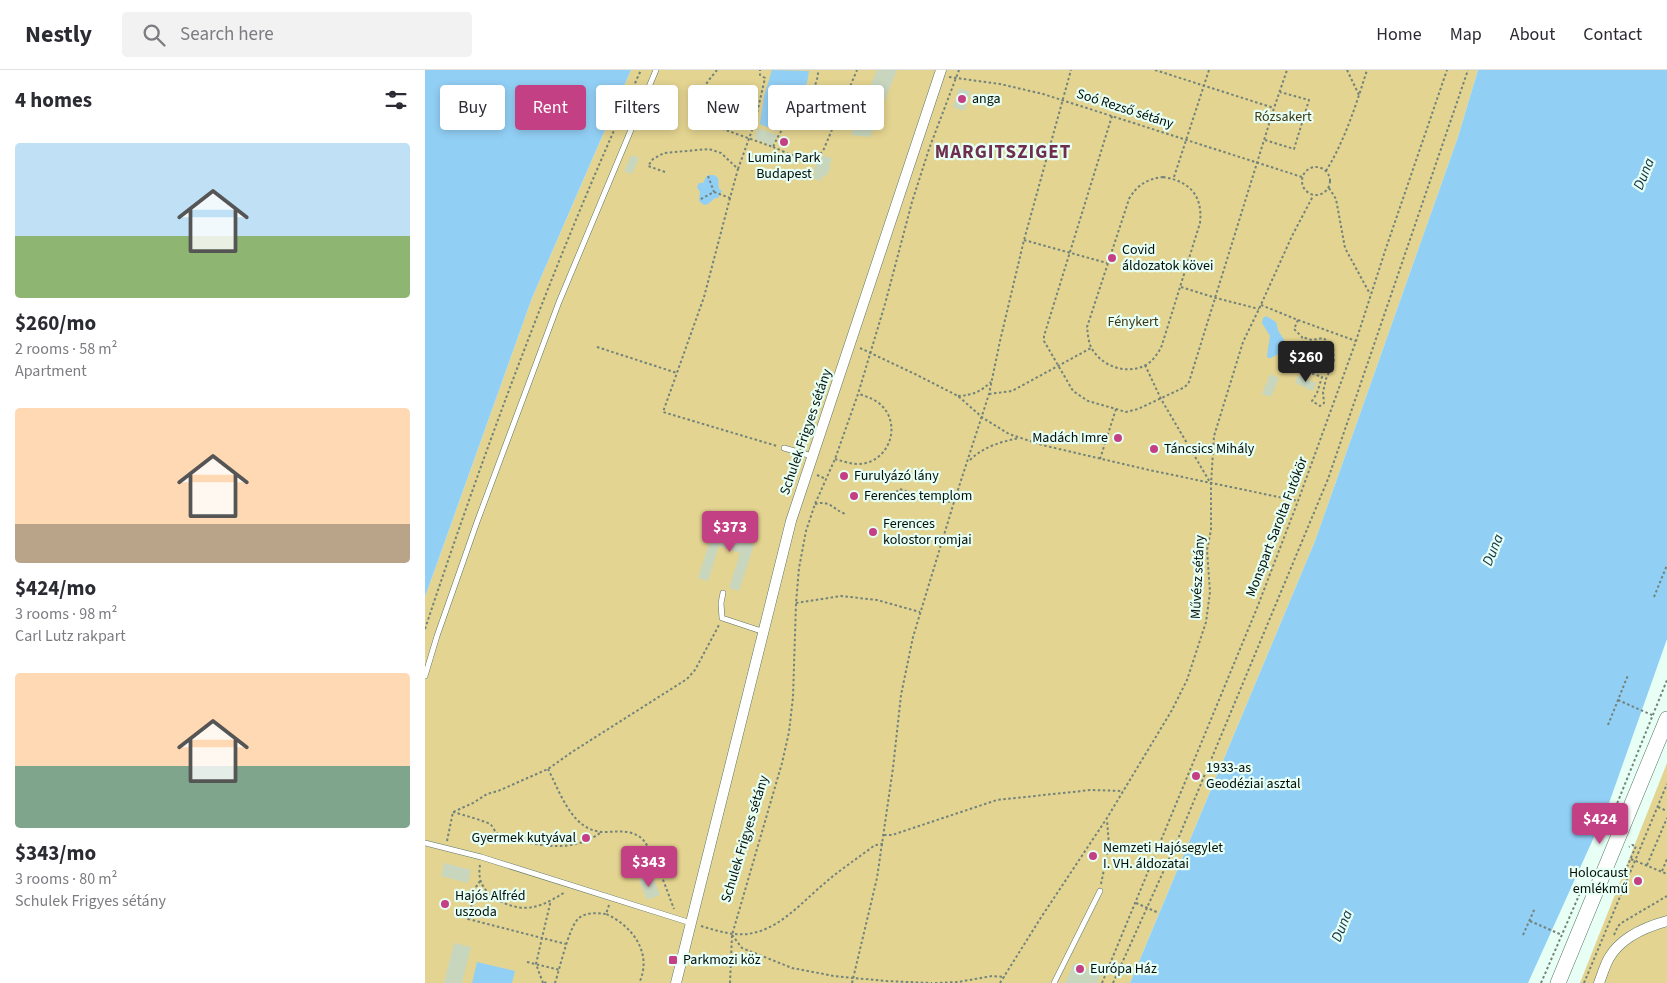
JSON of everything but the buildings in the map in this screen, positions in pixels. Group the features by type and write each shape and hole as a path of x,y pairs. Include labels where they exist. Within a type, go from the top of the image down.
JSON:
{"main road":[{"path":"1559,983 1660,717"}],"street":[{"name":"Schulek Frigyes sétány","path":"676,983 791,521 940,72"},
{"path":"1599,983 1609,957 1622,943 1632,935 1667,921"}],"lane":[{"path":"425,676 477,522 549,327 656,70"},
{"path":"784,448 812,456"},
{"path":"723,593 721,603 722,618 764,632"},
{"path":"425,843 481,857 691,923"},
{"path":"1055,983 1100,891"}],"path":[{"path":"425,629 459,528 518,368 576,220 641,70"},
{"path":"717,70 704,88 698,101 697,110 699,118 706,123 804,159 819,155 823,151 857,70"},
{"path":"759,70 760,75 765,78 755,122 738,169 704,297 663,412 784,448"},
{"path":"773,148 780,134 813,90 818,70"},
{"name":"Schulek Frigyes sétány","path":"730,983 731,935 783,763 789,732 793,698 795,603 806,531 815,504 835,459 858,394 912,202 959,70"},
{"path":"851,983 873,902 883,844 901,695 920,612 954,502 983,418 1024,240 1071,70"},
{"path":"1155,70 1274,108"},
{"path":"1174,178 1209,70"},
{"path":"1113,116 1044,341 1073,392 1088,401 1126,412 1161,399 1189,382 1287,70"},
{"path":"1347,70 1359,96"},
{"path":"1326,171 1341,143 1367,70"},
{"name":"Monspart Sarolta Futókör","path":"1102,983 1257,608 1298,502 1356,341 1447,70"},
{"path":"1113,983 1147,908 1328,479 1468,70"},
{"name":"Soó Rezső sétány","path":"940,72 955,79 1015,87 1063,99 1302,176"},
{"path":"1264,140 1294,149 1309,100 1281,92"},
{"path":"665,172 648,166 653,159 664,153 709,149 721,153 738,169"},
{"path":"1317,166 1326,171 1331,179 1329,188 1322,195 1313,196 1303,188 1302,176 1307,170 1317,166"},
{"path":"708,176 714,192"},
{"path":"1163,177 1174,178 1190,188 1196,196 1201,214 1181,287 1161,348 1155,358 1145,365 1130,370 1115,368 1101,361 1091,348 1088,338 1087,326 1107,263 1129,198 1134,190 1143,182 1163,177"},
{"path":"1329,188 1336,199 1345,248 1371,295"},
{"path":"699,200 714,192 730,198"},
{"name":"Művész sétány","path":"1000,983 1039,919 1107,818 1172,710 1187,680 1204,631 1210,592 1207,550 1211,530 1214,436 1243,342 1292,236 1313,196"},
{"path":"1024,240 1107,263"},
{"path":"1181,287 1259,309"},
{"path":"1261,305 1356,341"},
{"path":"1297,320 1294,329 1301,336 1312,340 1323,338 1333,345 1334,361 1326,379 1323,392 1324,403 1320,406 1312,401 1317,393 1322,377"},
{"path":"1301,336 1304,360 1302,370 1326,379"},
{"path":"850,344 871,352 958,396 983,418 1019,438 1100,459 1298,502"},
{"path":"597,347 677,373"},
{"path":"989,394 1012,391 1091,348"},
{"path":"1145,365 1161,399 1211,484"},
{"path":"958,396 973,395 983,391 991,382"},
{"path":"835,459 859,464 870,462 887,448 891,437 892,426 889,415 873,399 858,394"},
{"path":"1100,459 1116,409"},
{"path":"968,462 977,453 992,445 1019,438"},
{"path":"820,476 826,479"},
{"path":"892,495 900,489 934,501 954,502"},
{"path":"815,504 821,503 834,506 845,514"},
{"path":"1654,597 1667,565"},
{"path":"795,603 841,596 877,600 920,612"},
{"path":"453,812 487,794 548,769 687,679 695,670 722,618"},
{"path":"1607,725 1628,675"},
{"path":"1604,835 1660,717 1667,680"},
{"path":"1618,700 1660,717"},
{"path":"548,769 571,813 580,824 601,832 620,831 631,833 641,837 649,846 679,920"},
{"path":"1584,983 1667,784"},
{"path":"884,835 892,835 997,800 1091,790 1123,791"},
{"path":"1657,807 1667,811"},
{"path":"453,812 490,825 497,833 541,846 577,844 590,840 601,832"},
{"path":"445,848 451,829 453,812"},
{"path":"1100,891 1109,844 1107,818"},
{"path":"1647,865 1667,818"},
{"path":"691,923 731,935 754,933 773,925 875,845 883,844"},
{"path":"1626,870 1636,846 1632,845 1629,847"},
{"path":"481,857 479,877 482,886 502,902 517,907 532,907 549,901 567,891 571,885"},
{"path":"1662,872 1667,858"},
{"path":"1631,859 1667,874"},
{"path":"480,881 476,887 468,919 566,944"},
{"path":"1541,983 1583,886"},
{"path":"606,914 611,898"},
{"path":"549,901 550,904 536,964 543,983 549,983"},
{"path":"1135,903 1159,913"},
{"path":"1523,935 1535,908"},
{"path":"555,983 569,934 579,918 592,913 606,914 617,919 628,928 637,941 643,953 644,964 644,971 639,983"},
{"path":"1530,921 1562,935"},
{"path":"731,935 742,948 792,968 853,978 931,983"},
{"path":"527,962 559,970"},
{"path":"935,983 958,982 992,976 1005,977"}],"green space":[{"path":"631,70 1478,70 1458,137 1315,541 1130,983 425,983 425,597 532,298 605,130 678,130 678,85 624,85"},
{"path":"1667,763 1667,983 1580,983"}],"water":[{"path":"425,70 631,70 624,85 596,85 596,130 605,130 532,298 425,597"},
{"path":"772,70 809,71 806,85 768,85 768,128 760,124 764,96"},
{"name":"Duna","path":"1478,70 1667,70 1667,639 1608,806 1528,983 1130,983 1315,541 1458,137"},
{"path":"709,175 714,175 718,178 719,189 722,191 718,198 704,205 699,201 700,192 697,187"},
{"path":"1266,316 1276,322 1285,342 1282,352 1271,358 1267,356 1270,336 1262,323 1263,318"},
{"path":"477,962 515,971 512,983 472,983"}],"place":[{"name":"anga","path":"962,99"},
{"name":"Lumina Park Budapest","path":"784,142"},
{"name":"Covid áldozatok kövei","path":"1112,258"},
{"name":"Madách Imre","path":"1118,438"},
{"name":"Táncsics Mihály","path":"1154,449"},
{"name":"Furulyázó lány","path":"844,476"},
{"name":"Ferences templom","path":"854,496"},
{"name":"Ferences kolostor romjai","path":"873,532"},
{"name":"1933-as Geodéziai asztal","path":"1196,776"},
{"name":"Gyermek kutyával","path":"586,838"},
{"name":"Nemzeti Hajósegylet I. VH. áldozatai","path":"1093,856"},
{"name":"Holocaust emlékmű","path":"1638,881"},
{"name":"Hajós Alfréd uszoda","path":"445,904"},
{"name":"Parkmozi köz","path":"673,960"},
{"name":"Európa Ház","path":"1080,969"}],"district":[{"name":"MARGITSZIGET","path":"1003,152"}],"park label":[{"name":"Rózsakert","path":"1283,117"},
{"name":"Fénykert","path":"1133,322"}]}
